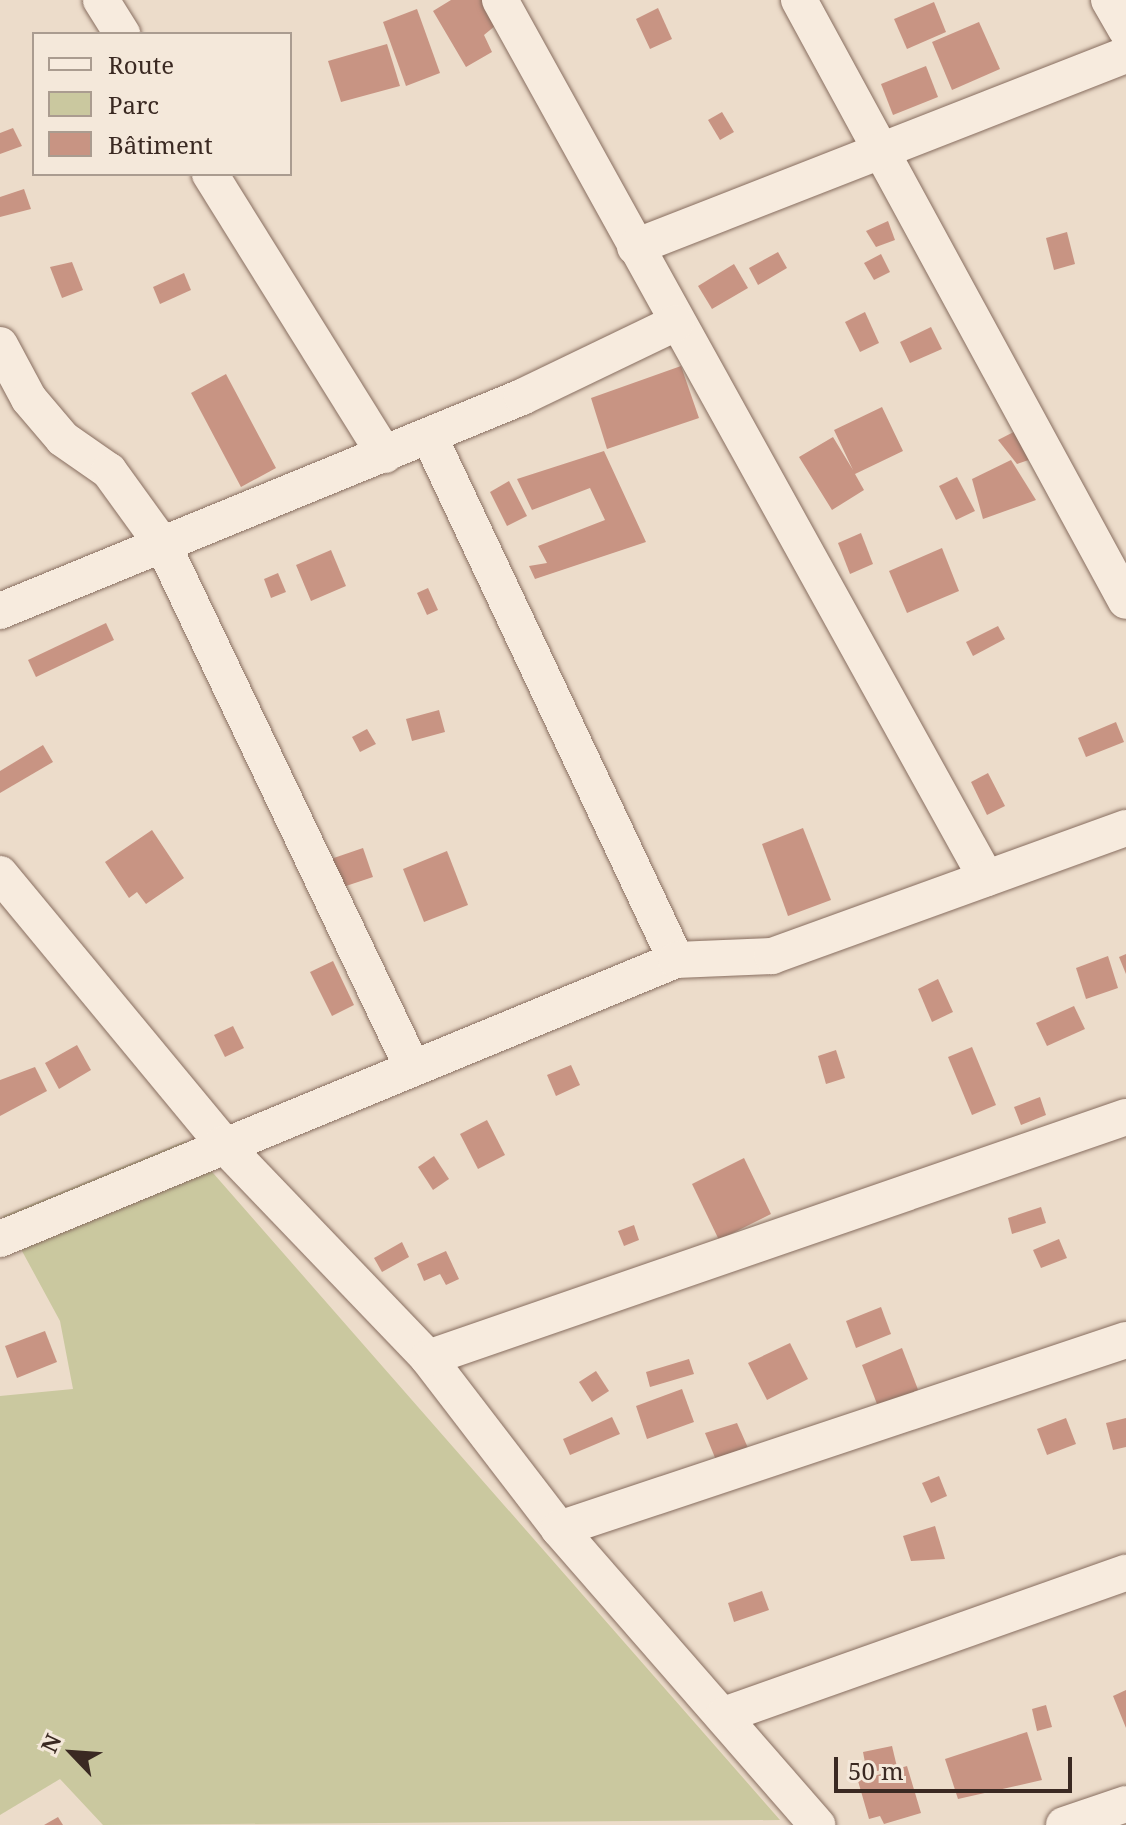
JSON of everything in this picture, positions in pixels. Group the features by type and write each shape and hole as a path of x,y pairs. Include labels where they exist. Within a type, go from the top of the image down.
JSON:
{"street":[{"path":"101,0 121,32"},
{"path":"500,0 676,323 986,878"},
{"path":"799,0 1126,601"},
{"path":"1109,0 1126,30"},
{"path":"635,247 878,146 1126,55"},
{"path":"211,176 385,455"},
{"path":"0,611 385,455 676,323"},
{"path":"0,345 29,399 63,439 109,471 164,547 412,1067"},
{"path":"429,436 676,960"},
{"path":"0,1239 223,1144 676,960 772,956 877,924 986,878 1126,828"},
{"path":"0,874 223,1144 428,1358 559,1529 817,1825"},
{"path":"428,1358 1126,1117"},
{"path":"559,1529 1126,1340"},
{"path":"724,1715 1126,1573"},
{"path":"1064,1825 1126,1804"}],"green space":[{"path":"185,1141 780,1820 103,1825 60,1779 0,1815 0,1396 73,1389 60,1321 3,1216"}],"building":[{"path":"451,0 490,0 501,21 484,35 492,52 466,67 433,11"},
{"path":"934,2 946,32 907,49 894,19"},
{"path":"658,8 672,39 650,49 636,19"},
{"path":"417,9 440,73 406,86 383,22"},
{"path":"979,22 1000,69 952,90 932,42"},
{"path":"387,44 400,86 341,102 328,61"},
{"path":"926,66 938,97 893,115 881,84"},
{"path":"722,112 734,132 720,140 708,120"},
{"path":"13,128 22,146 0,154 0,133"},
{"path":"24,189 31,209 0,217 0,197"},
{"path":"888,221 895,240 876,247 866,231"},
{"path":"1067,232 1075,264 1054,270 1046,238"},
{"path":"778,252 787,268 758,285 749,268"},
{"path":"881,254 890,272 874,280 864,263"},
{"path":"72,262 83,290 62,298 50,267"},
{"path":"734,264 748,288 712,309 698,286"},
{"path":"184,273 191,290 160,304 153,287"},
{"path":"865,312 879,343 860,352 845,322"},
{"path":"931,327 942,349 910,363 900,342"},
{"path":"681,366 699,418 607,449 591,398"},
{"path":"226,374 276,468 241,487 191,393"},
{"path":"882,407 903,451 855,474 864,490 832,510 799,457 833,437 853,470 834,430"},
{"path":"1027,425 1043,455 1017,464 998,440"},
{"path":"604,451 646,542 535,579 529,566 547,563 538,546 605,520 590,488 532,510 517,479"},
{"path":"1011,460 1036,500 983,519 972,479"},
{"path":"957,477 975,511 956,520 939,486"},
{"path":"509,481 527,516 507,526 490,492"},
{"path":"861,533 873,564 850,574 838,543"},
{"path":"942,548 959,591 907,613 889,571"},
{"path":"331,550 346,586 311,601 296,565"},
{"path":"278,573 286,592 271,598 264,579"},
{"path":"428,588 438,610 427,615 417,593"},
{"path":"106,623 114,640 36,677 28,660"},
{"path":"998,626 1005,639 973,656 966,642"},
{"path":"439,710 445,732 412,741 406,719"},
{"path":"1116,722 1124,742 1086,757 1078,738"},
{"path":"367,729 376,744 360,752 352,737"},
{"path":"43,745 53,762 0,793 0,771"},
{"path":"988,773 1005,806 987,815 971,782"},
{"path":"803,828 831,900 788,916 762,844"},
{"path":"152,830 184,878 146,904 137,892 129,898 105,862"},
{"path":"363,848 373,877 334,890 325,861"},
{"path":"447,851 468,905 424,922 403,869"},
{"path":"1126,954 1126,974 1119,957"},
{"path":"1108,956 1118,988 1086,999 1076,968"},
{"path":"333,961 354,1005 332,1016 310,972"},
{"path":"938,979 953,1012 932,1022 918,989"},
{"path":"1074,1006 1085,1029 1047,1046 1036,1023"},
{"path":"233,1026 244,1048 225,1057 214,1035"},
{"path":"77,1045 91,1070 59,1089 45,1063"},
{"path":"972,1047 996,1105 972,1115 948,1057"},
{"path":"836,1050 845,1078 826,1084 818,1056"},
{"path":"571,1065 580,1085 556,1096 547,1075"},
{"path":"35,1067 47,1091 0,1116 0,1080"},
{"path":"1040,1097 1046,1115 1021,1125 1014,1107"},
{"path":"487,1120 505,1155 478,1169 460,1134"},
{"path":"434,1156 449,1179 433,1190 418,1167"},
{"path":"744,1158 771,1214 719,1240 692,1184"},
{"path":"1041,1207 1046,1223 1012,1234 1008,1218"},
{"path":"634,1225 639,1240 624,1246 618,1231"},
{"path":"1059,1239 1067,1258 1041,1268 1033,1250"},
{"path":"402,1242 409,1257 382,1272 374,1258"},
{"path":"446,1251 459,1279 446,1285 440,1274 424,1281 417,1264"},
{"path":"881,1307 891,1334 856,1348 846,1321"},
{"path":"45,1331 57,1362 17,1378 5,1346"},
{"path":"790,1343 808,1379 767,1400 748,1363"},
{"path":"902,1348 922,1400 882,1417 862,1365"},
{"path":"689,1359 694,1374 650,1387 646,1372"},
{"path":"596,1371 609,1391 592,1402 579,1382"},
{"path":"682,1389 694,1422 647,1439 636,1406"},
{"path":"612,1417 620,1434 570,1455 563,1439"},
{"path":"1066,1418 1076,1444 1047,1455 1037,1429"},
{"path":"1126,1418 1126,1447 1113,1450 1106,1423"},
{"path":"737,1423 752,1457 720,1470 705,1433"},
{"path":"939,1476 947,1496 931,1503 922,1483"},
{"path":"935,1526 945,1559 911,1561 903,1536"},
{"path":"762,1591 769,1610 734,1622 728,1603"},
{"path":"1126,1690 1126,1728 1113,1696"},
{"path":"1046,1705 1052,1727 1037,1731 1032,1709"},
{"path":"1027,1732 1042,1780 958,1799 945,1759"},
{"path":"892,1746 897,1767 867,1773 863,1752"},
{"path":"907,1766 921,1813 884,1824 880,1816 869,1819 858,1781"},
{"path":"58,1817 63,1825 44,1825"}]}
